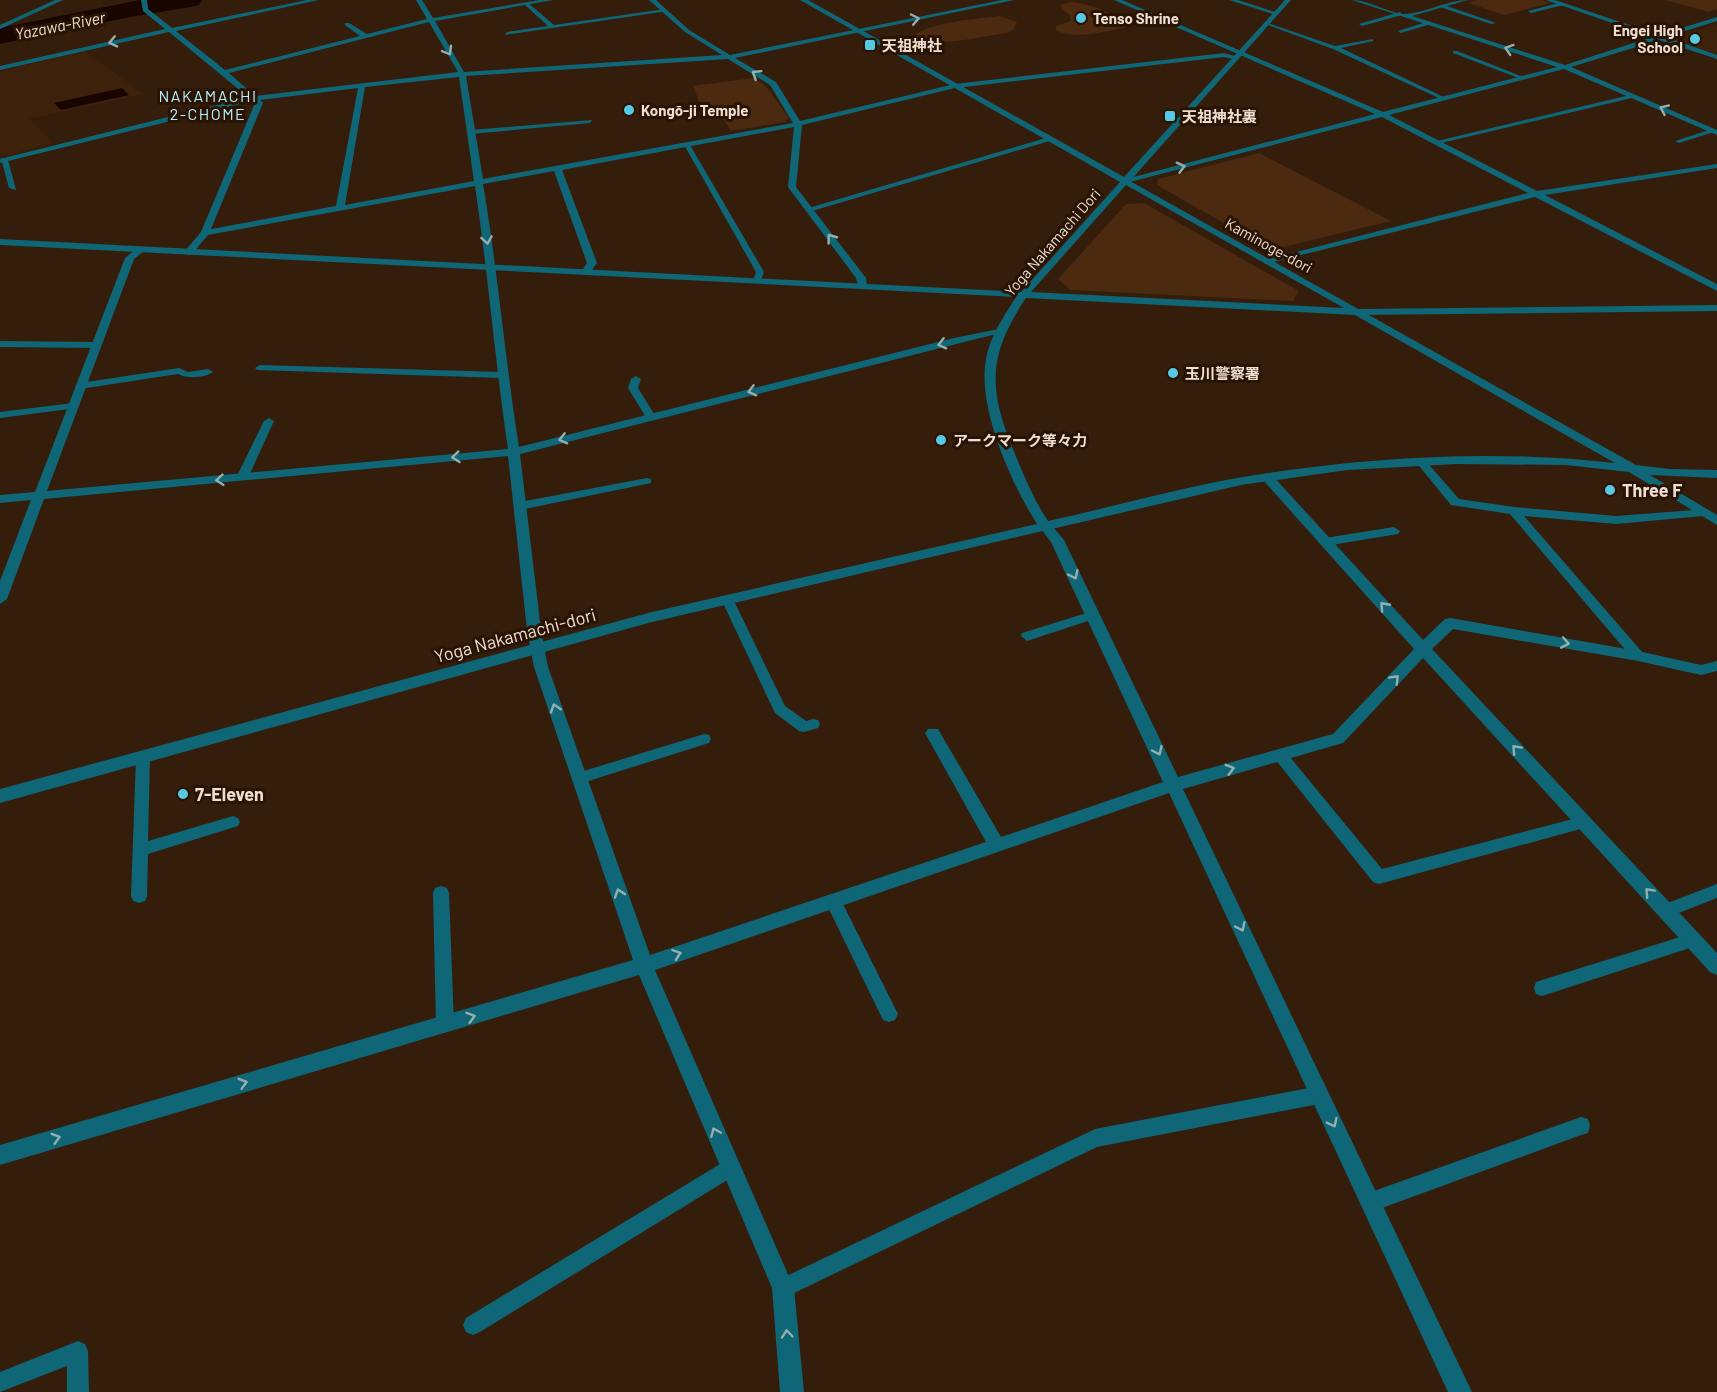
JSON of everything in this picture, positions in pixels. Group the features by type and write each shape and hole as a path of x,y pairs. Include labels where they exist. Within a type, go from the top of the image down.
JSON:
{"street":[{"path":"0,27 60,0"},
{"path":"0,68 316,0"},
{"path":"419,0 462,74 492,267 502,375 514,452 537,649 644,965 783,1288 792,1392"},
{"path":"224,72 431,20 550,0"},
{"path":"652,0 687,31 773,84 798,124 792,187 861,278 862,286"},
{"name":"Kaminoge-dori","path":"803,0 1630,467 1717,521"},
{"path":"973,0 984,5"},
{"path":"2,161 254,98 462,74 729,57 1011,0"},
{"path":"1117,0 1239,56 1383,115 1717,288"},
{"path":"1125,182 1288,0"},
{"path":"1354,0 1565,67 1715,132"},
{"path":"1403,15 1465,0"},
{"path":"1549,0 1717,57"},
{"path":"144,5 155,18 224,72 259,103 205,233 189,252"},
{"path":"1125,182 1565,67 1717,19"},
{"path":"347,24 365,36"},
{"path":"205,233 798,124 955,86 1224,55 1239,56"},
{"path":"341,209 339,203 362,86"},
{"path":"1268,262 1536,194 1717,166"},
{"path":"557,168 592,263 586,272"},
{"name":"Yoga Nakamachi Dori","path":"1125,182 1023,295 999,332 990,368 992,409 1032,508 1057,540 1460,1392"},
{"path":"0,242 1358,312 1717,308"},
{"path":"0,599 130,258 140,250"},
{"path":"0,499 514,452 954,341 999,332"},
{"name":"Yoga Nakamachi-dori","path":"0,796 727,599 1215,486 1347,466 1420,461 1557,461 1630,467 1669,473 1717,474"},
{"path":"1267,477 1717,966"},
{"path":"0,1155 644,965 1174,785 1338,739 1450,623 1638,656 1701,670 1717,666"},
{"path":"933,733 997,846"}],"lane":[{"path":"1232,0 1275,13"},
{"path":"527,4 553,28"},
{"path":"1531,11 1562,4"},
{"path":"1442,6 1493,23"},
{"path":"507,34 665,11"},
{"path":"1362,24 1403,15"},
{"path":"1267,23 1335,48 1444,99"},
{"path":"1401,31 1429,23"},
{"path":"1335,48 1371,40"},
{"path":"1455,52 1523,78"},
{"path":"1437,142 1634,96"},
{"path":"471,132 590,121"},
{"path":"1679,141 1715,132"},
{"path":"809,210 1049,140"},
{"path":"686,145 760,272 757,281"},
{"path":"2,161 13,188"},
{"path":"0,344 96,345"},
{"path":"260,368 502,375"},
{"path":"80,386 178,371 187,375 208,372"},
{"path":"636,379 633,388 651,417"},
{"path":"0,415 73,406"},
{"path":"242,478 269,421"},
{"path":"1420,461 1455,502 1514,511 1616,520 1703,512"},
{"path":"520,506 646,481"},
{"path":"1514,511 1638,656"},
{"path":"1325,542 1394,531"},
{"path":"727,599 780,709 804,727 813,724"},
{"path":"1027,636 1093,615"},
{"path":"579,778 704,739"},
{"path":"1280,755 1379,877 1584,822"},
{"path":"139,896 143,757"},
{"path":"141,850 233,822"},
{"path":"1666,911 1717,891"},
{"path":"441,893 445,1024"},
{"path":"833,901 889,1014"},
{"path":"1542,988 1693,940"},
{"path":"783,1288 1095,1138 1319,1095"},
{"path":"1371,1202 1581,1126"},
{"path":"473,1325 730,1167"},
{"path":"0,1383 78,1352 78,1392"}],"shaded area":[{"path":"1478,0 1542,0 1550,3 1504,15 1468,3"},
{"path":"1665,0 1717,0 1717,9 1709,12"},
{"path":"1070,2 1085,4 1106,12 1126,23 1125,27 1081,35 1056,30 1056,26 1071,21 1070,15 1062,9 1061,5"},
{"path":"1000,16 1017,22 1013,30 1007,33 946,42 913,37 919,32 940,25"},
{"name":"Engei High School","path":"1717,24 1717,55 1672,38"},
{"path":"85,51 143,94 29,119 53,143 0,157 0,71"},
{"path":"753,78 765,85 789,118 785,122 731,131 720,112 704,114 693,86"},
{"path":"122,88 129,95 61,110 54,103"},
{"path":"1259,153 1391,221 1271,250 1157,185 1158,179"},
{"path":"1144,203 1299,291 1293,301 1070,290 1058,279 1126,204"}],"waterway":[{"name":"Yazawa-River","path":"0,36 130,9 190,0"}],"place":[{"name":"Tenso Shrine","path":"1081,18"},
{"name":"Engei High School","path":"1695,39"},
{"name":"天祖神社","path":"870,45"},
{"name":"Kongō-ji Temple","path":"629,110"},
{"name":"天祖神社裏","path":"1170,116"},
{"name":"玉川警察署","path":"1173,373"},
{"name":"アークマーク等々力","path":"941,440"},
{"name":"Three F","path":"1610,490"},
{"name":"7-Eleven","path":"183,794"}],"district":[{"name":"NAKAMACHI 2-CHOME","path":"208,104"}]}
